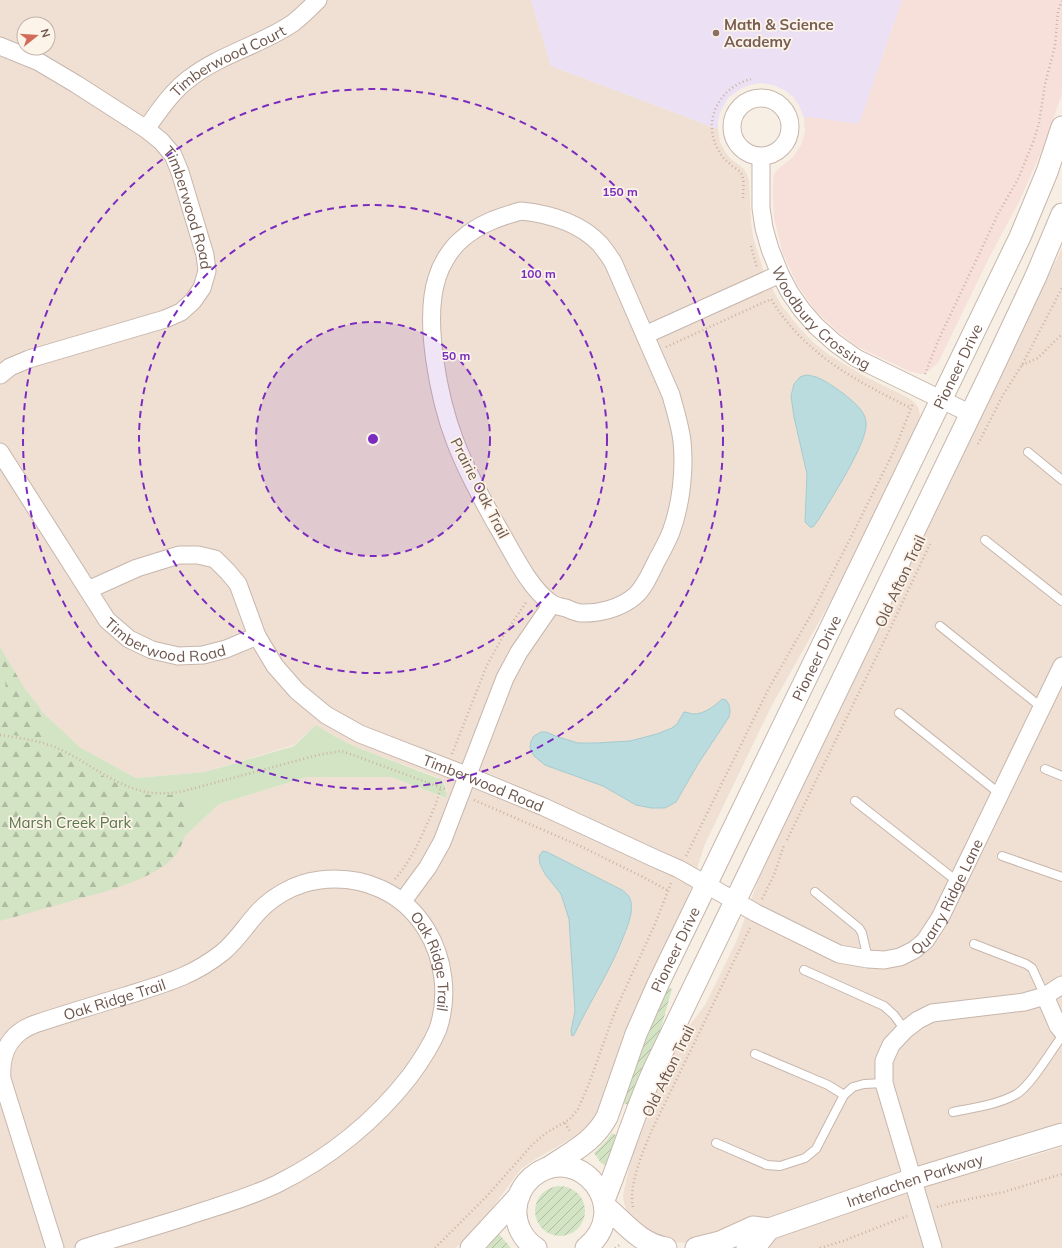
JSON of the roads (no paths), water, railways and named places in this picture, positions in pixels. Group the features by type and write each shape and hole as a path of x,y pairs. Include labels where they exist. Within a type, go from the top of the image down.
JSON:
{"street":[{"name":"Timberwood Court","path":"146,128 171,96 190,78 211,65 293,23 318,0"},
{"name":"Timberwood Road","path":"0,46 39,62 146,128 161,141 173,155 180,172 205,255 207,271 202,288 193,302 181,312 165,319 29,359 10,367 0,375"},
{"name":"Pioneer Drive","path":"519,1196 528,1180 589,1141 599,1131 607,1117 641,1022 1022,232 1047,172 1062,127"},
{"name":"Woodbury Crossing","path":"761,157 761,208 764,228 770,249 780,274 790,293 802,310 816,326 835,343 856,358 971,414"},
{"name":"Prairie Oak Trail","path":"520,211 540,213 561,219 581,228 600,244 613,262 645,335 670,395 677,417 682,441 681,489 671,532 648,579 635,596 618,606 599,612 579,612 552,604 537,591 481,497 455,441 441,394 433,347 433,297 437,277 446,257 460,240 479,226 498,217 520,211"},
{"path":"604,1203 639,1102 648,1081 971,414 1036,276 1062,214"},
{"path":"645,335 780,274"},
{"name":"Timberwood Road","path":"0,452 107,620 129,639 152,650 178,656 203,655 226,649 257,636"},
{"name":"Timberwood Road","path":"88,590 137,568 179,555 198,555 215,559 238,584 257,636 275,666 297,691 326,715 360,734 544,807 679,869 735,901"},
{"path":"466,775 505,678 519,652 552,604"},
{"name":"Quarry Ridge Lane","path":"735,901 839,954 884,960 900,957 914,950 925,941 940,918 1062,666"},
{"name":"Oak Ridge Trail","path":"402,901 428,867 436,853 444,836 466,775"},
{"name":"Oak Ridge Trail","path":"54,1248 2,1079 0,1067 2,1055 12,1038 22,1030 35,1024 182,978 208,963 227,948 270,901 298,886 318,880 343,880 366,883 385,891 402,901 426,928 436,950 443,976 443,1001 438,1027 428,1049 410,1076 386,1104 357,1131 328,1154 278,1183 234,1202 84,1248"},
{"path":"933,1248 884,1083 884,1061 891,1045 905,1030 918,1020 932,1013 1024,1002 1045,996 1062,985"},
{"path":"1045,996 1058,1026 1062,1031"},
{"name":"Interlachen Parkway","path":"696,1248 720,1242 753,1227 769,1229 913,1179 1062,1134"},
{"path":"548,1168 566,1167 583,1172 596,1184 604,1203 605,1216 602,1229 597,1238 586,1248"},
{"path":"471,1248 519,1196"},
{"path":"519,1196 516,1208 519,1226 525,1237 536,1248"},
{"path":"604,1203 640,1238 666,1248"},
{"name":"Interlachen Parkway","path":"747,1248 759,1242 769,1229"}],"lane":[{"path":"1028,452 1062,480"},
{"path":"985,540 1062,601"},
{"path":"940,626 1041,708"},
{"path":"899,713 1000,794"},
{"path":"1045,769 1062,776"},
{"path":"855,801 958,882"},
{"path":"1002,856 1062,877"},
{"path":"815,892 862,933 868,959"},
{"path":"974,944 1026,964 1032,968 1045,996"},
{"path":"804,970 884,1006 894,1015 905,1030"},
{"path":"953,1112 1003,1100 1016,1095 1029,1084 1062,1036"},
{"path":"755,1054 828,1085 844,1095"},
{"path":"716,1143 767,1165 780,1166 805,1158 816,1148 844,1095 853,1087 864,1084 884,1083"}],"water":[{"path":"806,375 821,379 844,394 861,410 866,422 865,431 855,456 813,527 810,527 805,522 807,474 794,417 791,396 794,384 800,377"},
{"path":"722,699 726,700 729,706 729,717 698,764 676,802 665,808 651,808 636,805 603,786 545,765 534,756 530,748 531,741 534,736 541,732 546,732 578,743 630,741 657,734 672,728 677,724 684,712 694,714 702,713 713,707"},
{"path":"543,851 622,890 629,896 631,902 630,919 619,948 574,1035 572,1036 571,1031 575,1011 569,919 561,894 545,874 540,864 539,856"}],"place":[{"name":"Math & Science Academy","path":"716,33"}],"park label":[{"name":"Marsh Creek Park","path":"70,822"}]}
